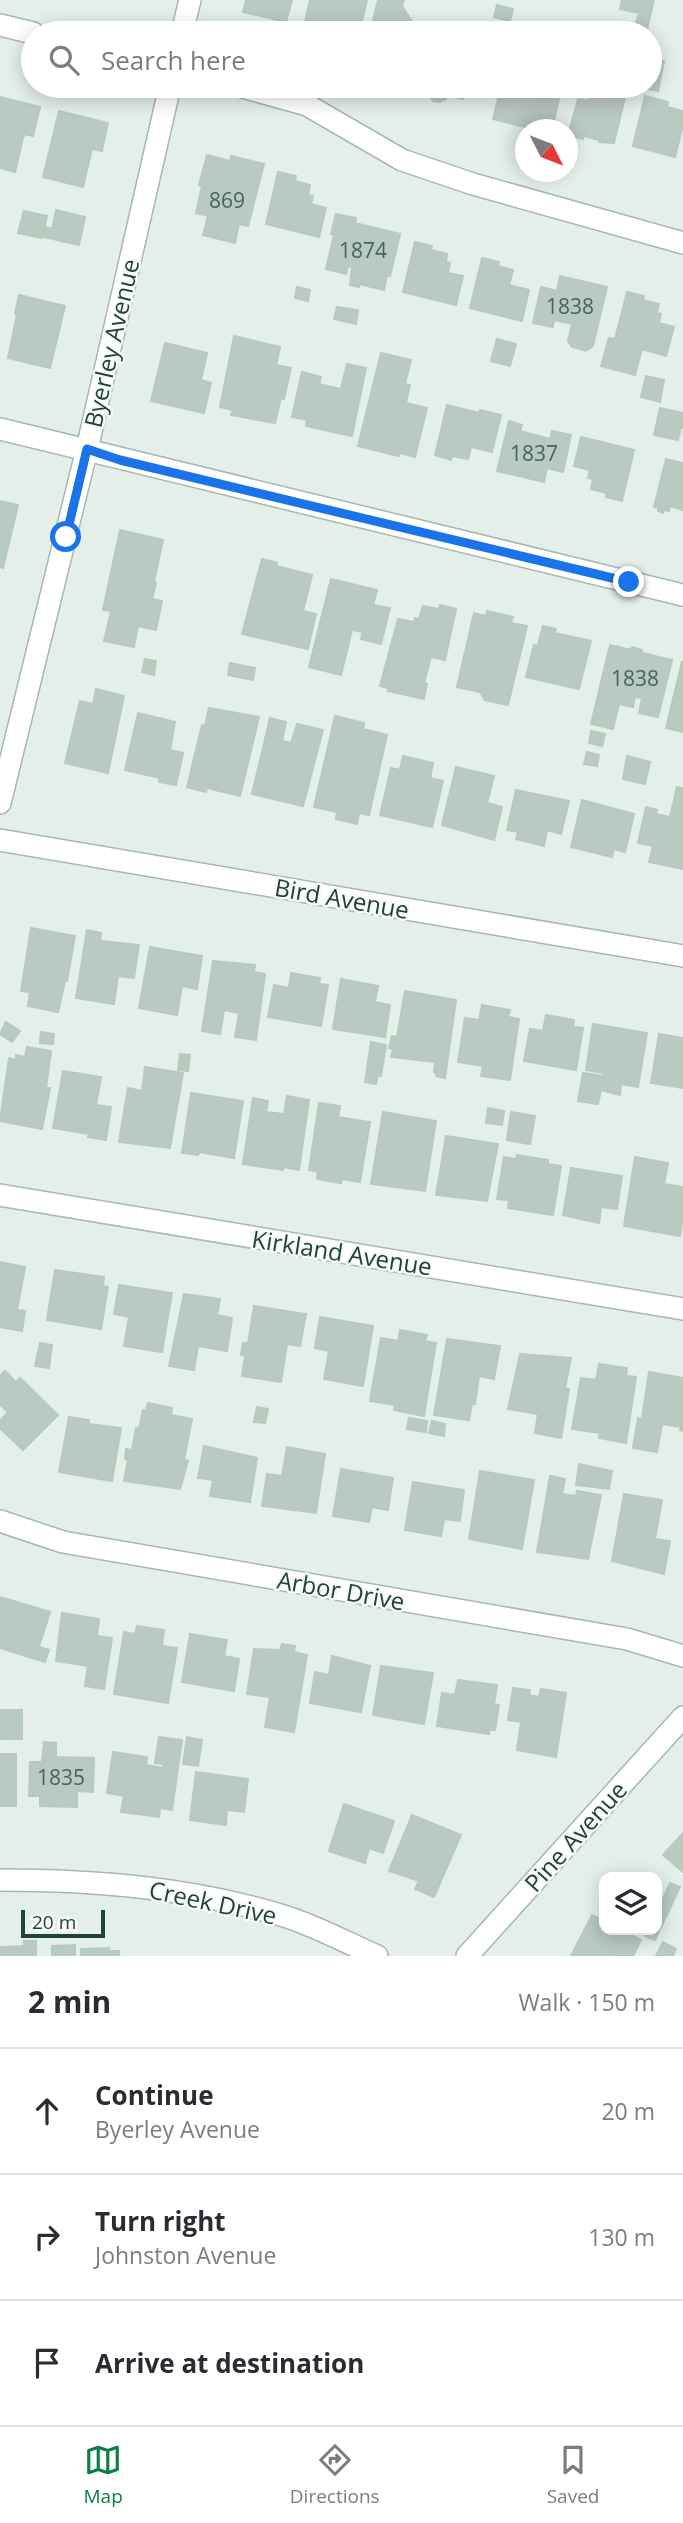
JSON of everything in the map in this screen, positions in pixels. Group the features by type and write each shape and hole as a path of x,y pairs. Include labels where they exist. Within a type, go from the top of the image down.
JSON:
{"street":[{"path":"185,21 190,0"},
{"path":"0,25 21,30"},
{"name":"Byerley Avenue","path":"0,803 87,449 167,98"},
{"path":"282,98 307,105 402,160 473,184 683,243"},
{"path":"0,429 683,594"},
{"name":"Bird Avenue","path":"0,840 683,956"},
{"name":"Kirkland Avenue","path":"0,1195 683,1309"},
{"name":"Arbor Drive","path":"0,1521 63,1542 626,1639 683,1656"},
{"name":"Pine Avenue","path":"467,1956 683,1717"},
{"name":"Creek Drive","path":"0,1880 55,1880 176,1890 285,1917 377,1956"}],"building":[{"path":"246,0 292,0 286,21 243,12"},
{"path":"310,0 367,0 362,21 305,21"},
{"path":"378,0 404,0 402,6 412,21 373,21"},
{"path":"622,0 654,0 649,21 637,21 639,13 620,9"},
{"path":"497,5 513,9 510,21 494,17"},
{"path":"0,97 40,107 33,136 24,134 15,172 0,168"},
{"path":"431,98 446,98 440,102"},
{"path":"498,98 559,98 554,119 515,119 515,124 493,119"},
{"path":"589,98 625,98 614,143 599,142 584,136 583,139 578,138 578,119 573,119 578,99 588,101"},
{"path":"645,98 668,102 667,107 683,111 683,125 675,157 633,146"},
{"path":"59,111 108,123 102,151 92,149 83,187 43,177"},
{"path":"207,155 230,161 231,156 264,164 248,226 239,224 235,243 203,235 208,216 196,213 202,186 199,185"},
{"path":"278,172 296,176 295,181 310,185 308,195 313,196 311,204 326,208 319,237 266,224"},
{"path":"56,210 85,217 79,245 44,237 46,227 52,229"},
{"path":"24,211 47,216 42,238 18,233"},
{"path":"336,214 356,218 355,223 400,234 384,290 359,284 359,287 350,285 352,267 348,266 346,274 326,269"},
{"path":"415,242 432,246 431,250 447,254 446,262 450,263 448,273 463,276 456,305 403,292"},
{"path":"482,258 499,262 498,266 513,270 509,285 529,290 522,321 470,308"},
{"path":"560,276 607,287 593,346 586,351 572,347 568,341 572,324 554,320 553,327 533,323 541,287 557,291"},
{"path":"297,287 310,290 308,301 295,298"},
{"path":"627,292 644,296 643,300 659,304 659,323 674,327 666,356 642,349 635,375 601,366 609,338 615,339"},
{"path":"19,295 65,306 50,368 8,358"},
{"path":"337,307 358,310 356,324 334,319"},
{"path":"234,336 280,347 276,365 291,368 275,423 231,415 233,410 220,407"},
{"path":"497,339 516,344 510,366 491,361"},
{"path":"165,343 207,353 201,380 211,383 204,413 151,401"},
{"path":"381,353 411,360 405,384 410,385 406,403 427,408 415,457 358,446"},
{"path":"347,364 366,368 352,436 306,426 307,420 292,417 302,372 321,377 319,384 341,389"},
{"path":"646,376 664,380 660,402 641,397"},
{"path":"447,405 501,415 492,452 472,447 472,444 468,459 452,456 451,460 435,455"},
{"path":"660,408 683,413 683,428 681,427 678,440 654,435"},
{"path":"509,421 522,425 520,431 550,439 552,431 571,435 563,472 547,468 544,482 497,471"},
{"path":"581,437 634,450 622,501 591,489 593,479 588,478 590,470 574,466"},
{"path":"666,459 683,463 683,510 670,506 669,511 664,510 663,513 654,507"},
{"path":"0,501 18,505 3,568 0,567"},
{"path":"120,530 163,540 152,599 162,601 156,630 138,626 134,647 104,641 111,611 103,610"},
{"path":"262,559 277,563 276,566 312,575 303,611 316,614 308,649 242,634"},
{"path":"331,579 377,590 373,605 390,608 381,644 361,639 363,632 352,630 341,675 309,667"},
{"path":"440,605 456,609 445,660 431,657 424,683 427,684 424,699 388,691 388,688 380,686 398,619 414,622 415,618 419,619 423,606 439,609"},
{"path":"487,611 513,617 511,623 527,626 508,705 485,700 480,692 457,687 474,613 486,616"},
{"path":"543,626 556,629 555,633 591,641 579,689 526,677 534,645 538,645"},
{"path":"610,645 631,650 632,647 642,650 642,653 672,660 658,717 639,713 642,698 635,697 633,707 619,704 613,729 591,724"},
{"path":"145,659 156,661 154,675 142,672"},
{"path":"683,662 683,732 666,728"},
{"path":"230,663 255,668 253,680 228,675"},
{"path":"96,689 124,696 108,773 65,763 80,701 93,704"},
{"path":"209,708 259,717 240,796 207,788 206,792 187,787 202,725 205,726"},
{"path":"138,713 175,722 170,750 183,753 176,785 159,782 160,778 125,770"},
{"path":"335,716 364,723 363,729 387,735 369,815 359,813 357,824 336,819 337,812 314,807"},
{"path":"270,718 286,722 282,741 291,743 297,724 323,730 303,806 252,794"},
{"path":"591,731 605,734 602,746 589,743"},
{"path":"587,752 599,755 597,766 584,764"},
{"path":"403,756 433,763 430,778 443,781 432,827 380,815 391,768 400,770"},
{"path":"627,756 650,762 645,784 623,779"},
{"path":"456,767 494,776 487,803 502,807 494,840 442,825"},
{"path":"677,787 683,788 683,869 649,862 653,846 638,843 646,807 657,810 656,814 670,817"},
{"path":"516,790 569,801 561,834 547,830 544,846 516,839 518,832 507,830"},
{"path":"582,800 634,814 625,852 614,849 612,857 571,847"},
{"path":"31,928 75,936 58,1012 28,1006 30,992 21,991"},
{"path":"87,930 101,933 100,941 139,945 134,978 118,976 114,1004 76,998"},
{"path":"150,947 202,956 197,989 182,986 177,1015 139,1008"},
{"path":"213,961 255,965 254,972 265,974 256,1040 235,1037 239,1013 224,1010 220,1034 202,1031"},
{"path":"291,973 320,978 319,984 328,985 321,1026 268,1017 274,985 289,988"},
{"path":"341,979 378,986 375,1002 390,1005 385,1037 333,1029"},
{"path":"405,991 456,1000 445,1078 436,1076 435,1062 391,1057 393,1049 389,1048 392,1036 397,1037"},
{"path":"482,1005 510,1010 508,1017 519,1019 510,1080 481,1076 483,1066 458,1062 465,1018 479,1020"},
{"path":"546,1015 574,1020 573,1027 583,1028 576,1070 524,1061 530,1029 543,1031"},
{"path":"6,1022 20,1031 12,1042 0,1034"},
{"path":"593,1024 647,1033 638,1087 621,1084 620,1095 601,1090 598,1104 578,1101 583,1073 603,1076 603,1073 586,1070"},
{"path":"41,1032 54,1034 53,1044 40,1043"},
{"path":"659,1034 683,1038 683,1088 651,1083"},
{"path":"371,1042 386,1045 381,1076 378,1075 376,1084 365,1082"},
{"path":"27,1047 51,1051 46,1088 50,1088 42,1129 0,1121 9,1058 16,1060 16,1055 25,1057"},
{"path":"180,1054 190,1055 188,1071 178,1070"},
{"path":"145,1067 183,1073 170,1148 119,1142 128,1088 142,1091"},
{"path":"63,1071 101,1077 96,1105 111,1107 106,1140 53,1128"},
{"path":"191,1093 243,1101 234,1158 199,1152 198,1155 182,1153"},
{"path":"287,1096 309,1100 299,1170 243,1164 253,1098 268,1101 266,1112 284,1114"},
{"path":"319,1103 340,1106 338,1117 370,1122 360,1182 342,1179 341,1183 317,1179 318,1172 309,1170"},
{"path":"488,1108 504,1111 502,1125 486,1123"},
{"path":"383,1112 436,1121 425,1191 371,1184"},
{"path":"511,1112 535,1116 530,1144 507,1140"},
{"path":"446,1136 498,1144 487,1201 436,1195"},
{"path":"517,1155 548,1160 548,1164 561,1166 553,1215 508,1208 509,1200 497,1199 504,1157 516,1159"},
{"path":"635,1157 668,1163 664,1184 683,1187 680,1236 624,1226"},
{"path":"571,1168 622,1176 617,1209 601,1207 599,1223 563,1215"},
{"path":"0,1262 25,1267 17,1310 25,1311 22,1331 0,1327"},
{"path":"55,1270 104,1277 103,1286 108,1287 101,1329 47,1320"},
{"path":"119,1285 172,1293 162,1352 124,1346 129,1317 114,1314"},
{"path":"184,1294 220,1299 217,1315 232,1318 227,1351 198,1346 194,1370 169,1366"},
{"path":"254,1306 306,1314 300,1346 287,1344 281,1382 242,1376 245,1356 241,1355 243,1343 248,1343"},
{"path":"320,1317 373,1326 363,1386 324,1379 329,1351 315,1348"},
{"path":"400,1330 427,1335 425,1341 436,1343 424,1416 394,1410 395,1405 370,1401 381,1338 398,1341"},
{"path":"447,1339 500,1346 494,1379 479,1376 475,1404 472,1404 469,1420 434,1415"},
{"path":"40,1343 52,1345 49,1368 35,1366"},
{"path":"520,1354 571,1358 565,1388 569,1389 561,1438 535,1433 538,1414 508,1409"},
{"path":"599,1364 627,1368 626,1376 636,1377 626,1443 599,1438 600,1433 572,1429 581,1378 596,1380"},
{"path":"5,1371 16,1382 20,1378 58,1415 23,1450 0,1428 0,1421 8,1412 0,1405 0,1376"},
{"path":"649,1372 683,1378 683,1431 680,1430 681,1427 662,1424 657,1452 633,1448 638,1418 642,1419"},
{"path":"148,1403 172,1408 171,1415 192,1419 184,1460 188,1461 180,1489 124,1481 128,1460 125,1459 126,1449 132,1450 136,1428 139,1429 143,1410 146,1411"},
{"path":"257,1407 268,1409 265,1423 254,1422"},
{"path":"69,1417 89,1420 89,1424 121,1428 112,1481 59,1472"},
{"path":"409,1418 427,1421 426,1432 407,1429"},
{"path":"432,1421 445,1424 444,1436 429,1433"},
{"path":"204,1446 257,1458 250,1502 210,1496 213,1480 198,1478"},
{"path":"287,1447 325,1454 316,1513 262,1506 267,1474 282,1476"},
{"path":"579,1464 612,1471 609,1489 576,1485"},
{"path":"341,1469 393,1478 388,1510 372,1507 369,1522 333,1516"},
{"path":"480,1471 534,1480 522,1549 469,1539"},
{"path":"550,1476 565,1479 562,1494 576,1496 577,1491 601,1495 588,1559 537,1552"},
{"path":"413,1482 464,1490 460,1521 444,1519 441,1536 405,1530"},
{"path":"624,1494 662,1500 655,1539 670,1541 664,1574 612,1561"},
{"path":"0,1597 50,1612 39,1647 49,1650 45,1662 0,1648"},
{"path":"62,1613 99,1619 97,1636 112,1638 104,1689 85,1686 88,1666 56,1661"},
{"path":"137,1626 164,1630 162,1646 177,1648 168,1703 114,1694 124,1632 135,1634"},
{"path":"190,1634 227,1640 224,1656 239,1659 234,1691 182,1682"},
{"path":"282,1644 295,1646 294,1652 307,1655 294,1732 265,1727 270,1697 247,1694 254,1649 280,1650"},
{"path":"332,1656 370,1666 361,1712 310,1703 315,1672 329,1675"},
{"path":"381,1666 433,1673 424,1724 373,1715"},
{"path":"458,1680 497,1685 494,1704 499,1705 495,1730 489,1730 489,1734 437,1726 442,1693 455,1695"},
{"path":"513,1688 530,1690 529,1695 539,1697 541,1689 566,1693 556,1757 517,1750 521,1722 508,1720"},
{"path":"1,1710 22,1710 22,1739 1,1739"},
{"path":"159,1737 182,1740 172,1810 160,1808 159,1817 121,1812 124,1796 107,1793 113,1752 147,1757 146,1765 163,1768 164,1764 155,1763"},
{"path":"187,1737 202,1740 198,1766 183,1764"},
{"path":"44,1742 56,1743 56,1757 94,1758 93,1792 77,1791 77,1807 40,1806 40,1796 29,1796 30,1762 42,1762"},
{"path":"0,1754 16,1754 16,1806 0,1806"},
{"path":"196,1772 248,1779 244,1812 227,1810 226,1825 190,1820"},
{"path":"344,1804 394,1821 383,1853 369,1848 365,1863 329,1851"},
{"path":"412,1815 461,1835 434,1897 415,1889 419,1881 389,1871"},
{"path":"683,1833 683,1872 663,1855"},
{"path":"670,1883 680,1887 662,1925 662,1901"},
{"path":"592,1915 599,1918 599,1935 631,1935 641,1940 633,1956 571,1956"},
{"path":"646,1935 657,1935 655,1940"},
{"path":"24,1941 36,1941 36,1956 0,1956 0,1947 24,1946"},
{"path":"663,1942 676,1949 673,1956 656,1956"},
{"path":"75,1945 75,1956 52,1956 52,1946"},
{"path":"109,1948 109,1951 119,1951 119,1956 81,1956 81,1949"}],"route":[{"path":"66,537 87,449 120,460 629,582"}]}
